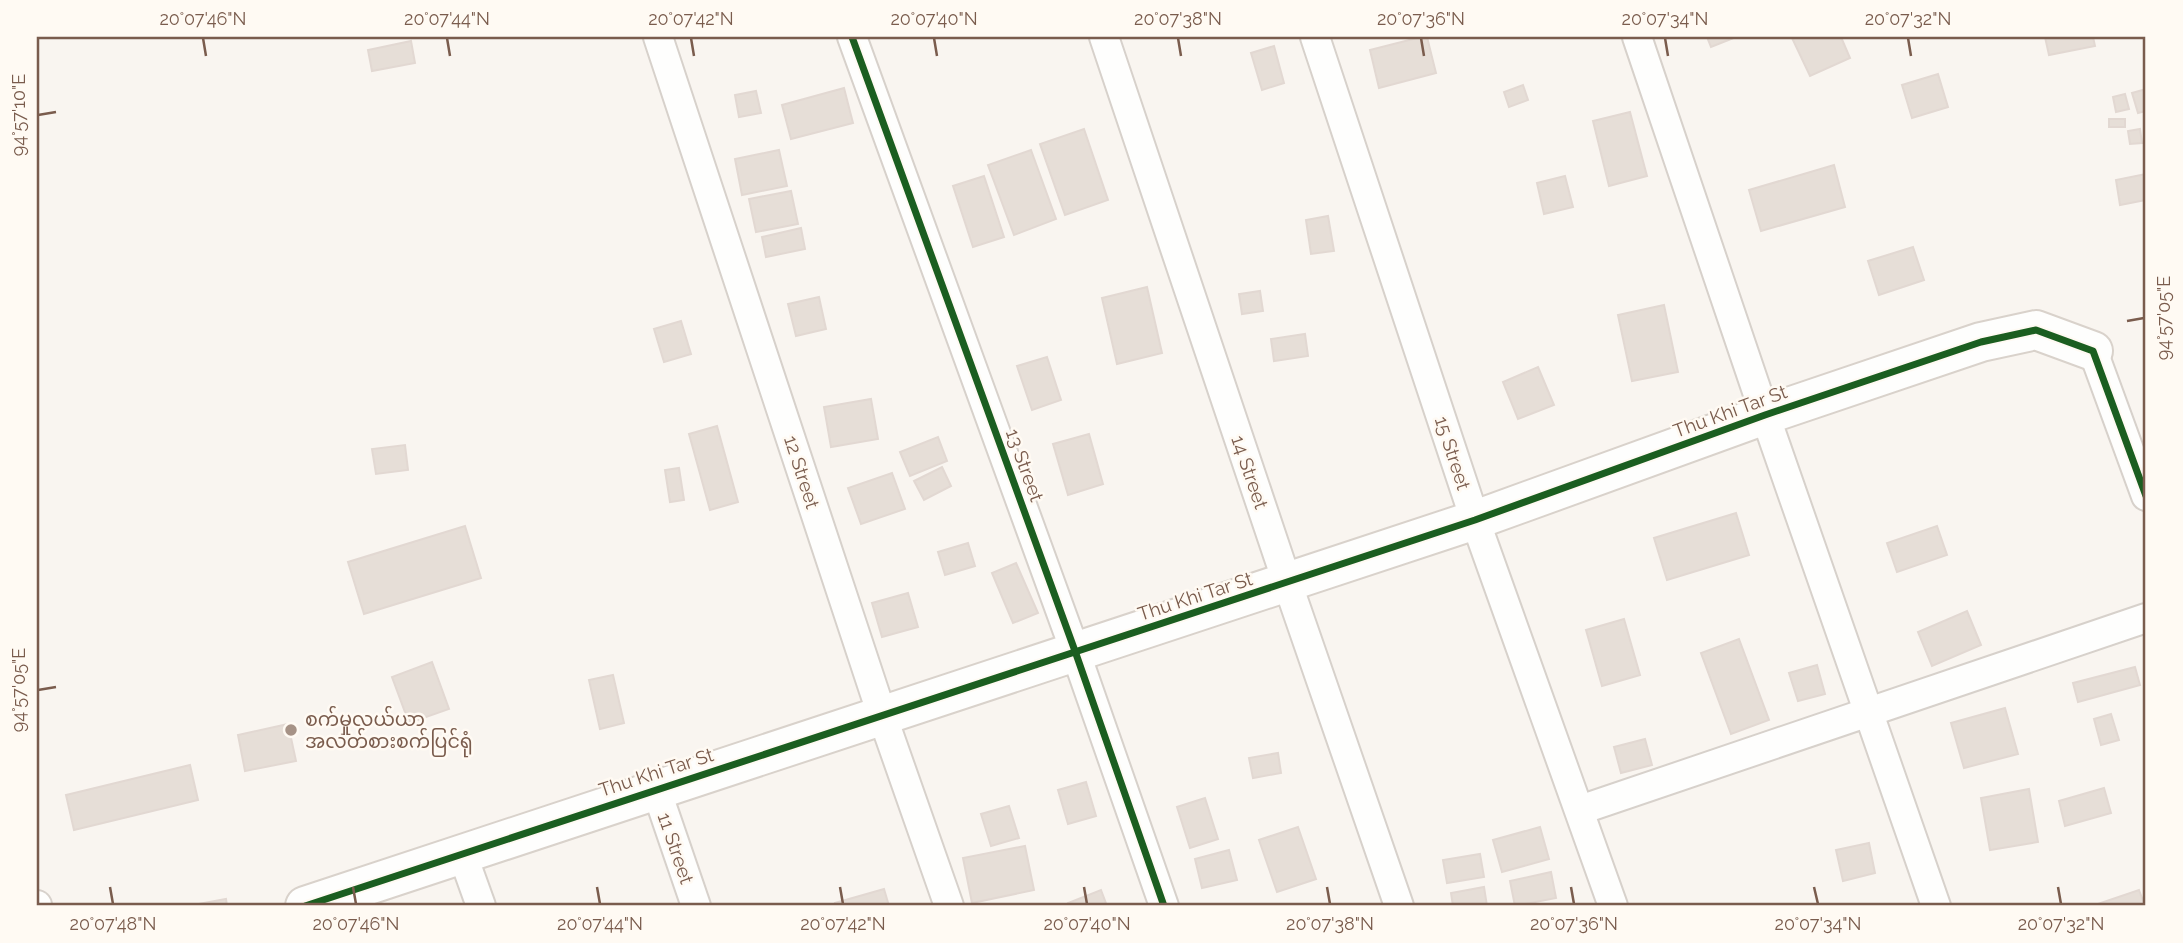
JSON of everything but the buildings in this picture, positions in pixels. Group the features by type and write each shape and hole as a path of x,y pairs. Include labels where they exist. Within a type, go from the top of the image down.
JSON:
{"street":[{"name":"12 Street","path":"658,37 882,715 949,906"},
{"name":"13 Street","path":"852,37 1075,651 1164,906"},
{"name":"14 Street","path":"1104,37 1399,906"},
{"name":"15 Street","path":"1315,37 1475,520 1613,906"},
{"path":"1637,37 1936,906"},
{"name":"Thu Khi Tar St","path":"305,906 1475,520 1765,415 1981,342 2036,330 2093,351"},
{"path":"2093,351 2146,496"},
{"path":"1580,810 2146,618"},
{"name":"11 Street","path":"656,789 696,906"},
{"path":"462,853 481,906"}],"cycle path":[{"path":"852,37 1075,651 1164,906"},
{"path":"305,906 1475,520 1765,415 1981,342 2036,330 2093,351 2146,496"}],"place":[{"name":"စက်မှုလယ်ယာ အလတ်စားစက်ပြင်ရုံ","path":"291,730"}]}
